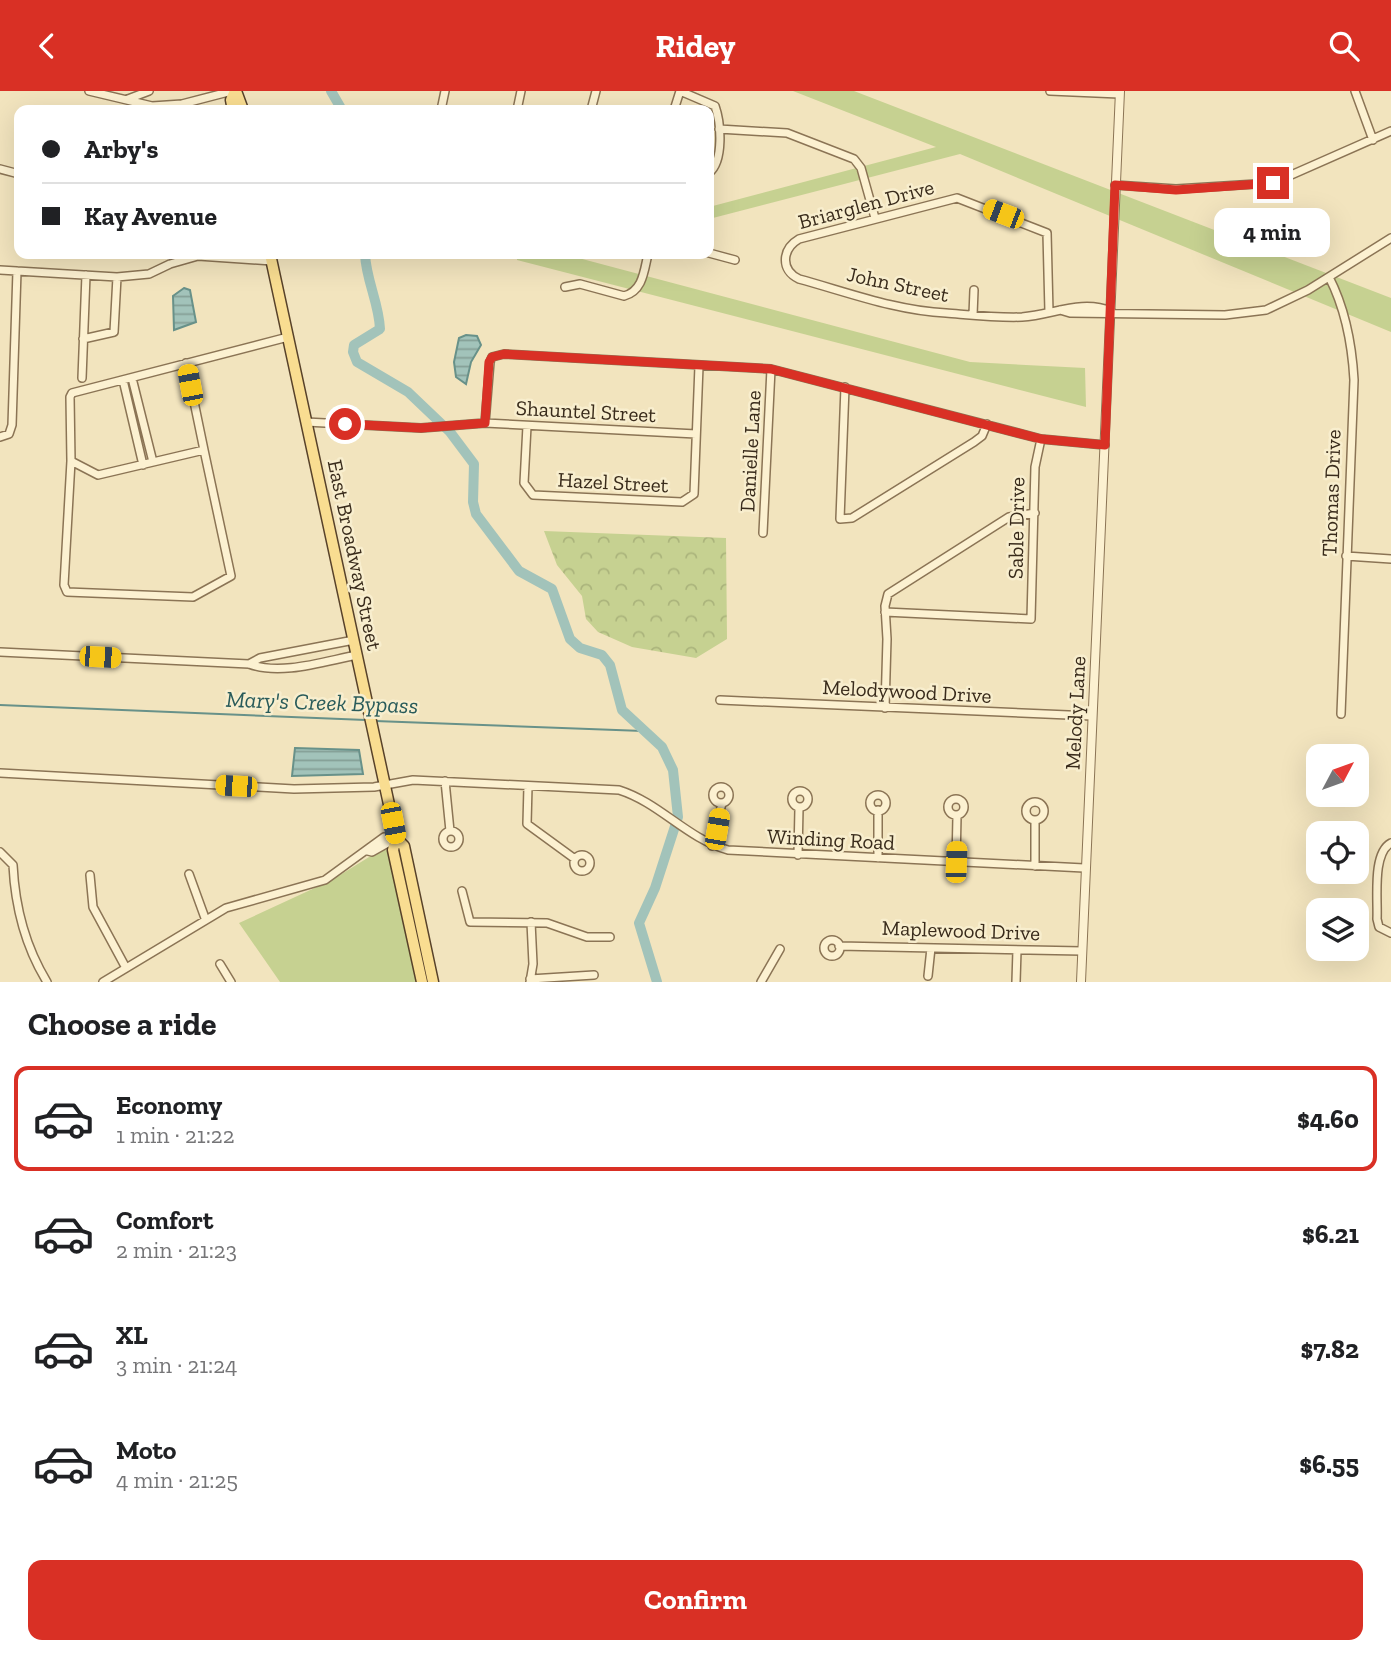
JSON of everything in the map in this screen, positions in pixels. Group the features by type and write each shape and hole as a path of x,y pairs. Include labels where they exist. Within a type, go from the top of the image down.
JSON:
{"main road":[{"name":"East Broadway Street","path":"271,259 396,838"},
{"path":"396,838 393,850 422,982"},
{"path":"396,838 404,846 433,982"}],"street":[{"path":"89,91 149,105"},
{"path":"128,99 149,91"},
{"path":"167,105 234,91"},
{"path":"680,91 713,105"},
{"path":"1049,91 1120,92"},
{"path":"1355,91 1373,140"},
{"name":"Melody Lane","path":"1081,982 1120,92"},
{"path":"714,106 719,129 718,162 714,167"},
{"path":"719,129 787,133 854,159 859,165 875,218"},
{"path":"1115,185 1176,190 1251,187 1273,183 1391,131"},
{"name":"Briarglen Drive","path":"785,257 788,248 799,239 957,198 1043,230 1050,238 1049,312"},
{"name":"John Street","path":"785,257 789,271 799,278 916,310 1023,317 1099,306 1111,311 1225,315 1266,310 1329,277 1391,238"},
{"path":"714,254 735,260"},
{"path":"170,264 175,259"},
{"path":"0,270 117,277 149,274 188,259"},
{"path":"565,287 580,284 624,296 630,294 640,284 648,259"},
{"path":"0,437 9,434 17,271"},
{"path":"82,378 86,275"},
{"path":"83,339 114,332 117,277"},
{"name":"Thomas Drive","path":"1329,277 1343,309 1352,344 1354,380 1341,714"},
{"path":"972,315 974,290"},
{"path":"186,363 232,576 193,597 67,591 64,585 72,393 132,378 186,363 288,337"},
{"path":"485,423 488,367 492,357 504,354 771,369 1041,439 1105,445"},
{"path":"696,434 699,366"},
{"name":"Danielle Lane","path":"763,533 771,369"},
{"path":"132,378 153,462"},
{"path":"123,380 143,464"},
{"path":"845,387 840,519 852,518 974,442 982,436 987,424"},
{"name":"Shauntel Street","path":"306,422 435,428 453,423 485,423 696,434"},
{"name":"Hazel Street","path":"527,426 524,483 528,492 537,496 682,502 694,494 696,434"},
{"name":"Sable Drive","path":"885,612 1031,619 1035,467 1041,439"},
{"path":"71,461 98,475 204,450"},
{"path":"885,708 888,654 886,597 895,587 1009,517 1035,513"},
{"path":"1346,556 1391,559"},
{"path":"249,664 260,659 354,640"},
{"path":"0,652 249,664 261,668 309,665 357,655"},
{"name":"Melodywood Drive","path":"720,701 1092,716"},
{"name":"Winding Road","path":"0,773 294,789 385,785 413,779 619,790 648,802 686,831 712,846 740,852 1084,868"},
{"path":"445,781 450,831"},
{"path":"528,786 527,824 575,859"},
{"path":"712,846 722,803"},
{"path":"798,855 799,808"},
{"path":"878,810 878,859"},
{"path":"956,862 957,815"},
{"path":"1034,866 1035,820"},
{"path":"103,982 205,918 239,903 309,887 340,871 384,837 396,838"},
{"path":"1388,845 1380,858 1379,927 1391,933"},
{"path":"0,852 13,865 14,892 29,947 47,982"},
{"path":"189,874 205,918"},
{"path":"90,876 93,907 127,968"},
{"path":"462,891 470,922 531,922 572,929 587,937 610,937"},
{"path":"531,922 533,964 530,981 594,975"},
{"name":"Maplewood Drive","path":"839,946 884,944 931,948 1082,951"},
{"path":"928,976 931,948"},
{"path":"761,982 780,949"},
{"path":"1016,982 1017,950"},
{"path":"220,964 231,982"}],"green space":[{"path":"793,91 854,91 1391,298 1391,332 960,154 714,218 714,206 936,147"},
{"path":"582,259 970,362 1085,368 1086,407 517,260"},
{"path":"544,531 726,538 727,639 696,658 632,647 598,632 586,619 582,596 557,565"},
{"path":"382,849 389,851 416,982 280,982 239,923 332,880"}],"water":[{"path":"184,288 190,290 196,322 174,330 173,296"},
{"path":"466,335 477,336 481,345 471,362 466,384 456,377 454,362 459,338"},
{"path":"295,748 359,750 363,774 292,776"}],"waterway":[{"path":"331,91 339,105"},
{"path":"366,259 380,329 354,345 353,352 357,362 408,392 450,432 474,464 473,502 476,514 519,571 552,589 570,639 580,648 602,655 610,665 622,710 662,747 673,770 678,817 655,888 639,923 657,982"},
{"name":"Mary's Creek Bypass","path":"0,705 366,720"},
{"name":"Mary's Creek Bypass","path":"375,721 643,731"}],"route":[{"path":"345,424 435,428 453,423 485,423 489,362 492,357 504,354 771,369 1041,439 1105,445 1115,185 1176,190 1251,187 1273,183"}]}
